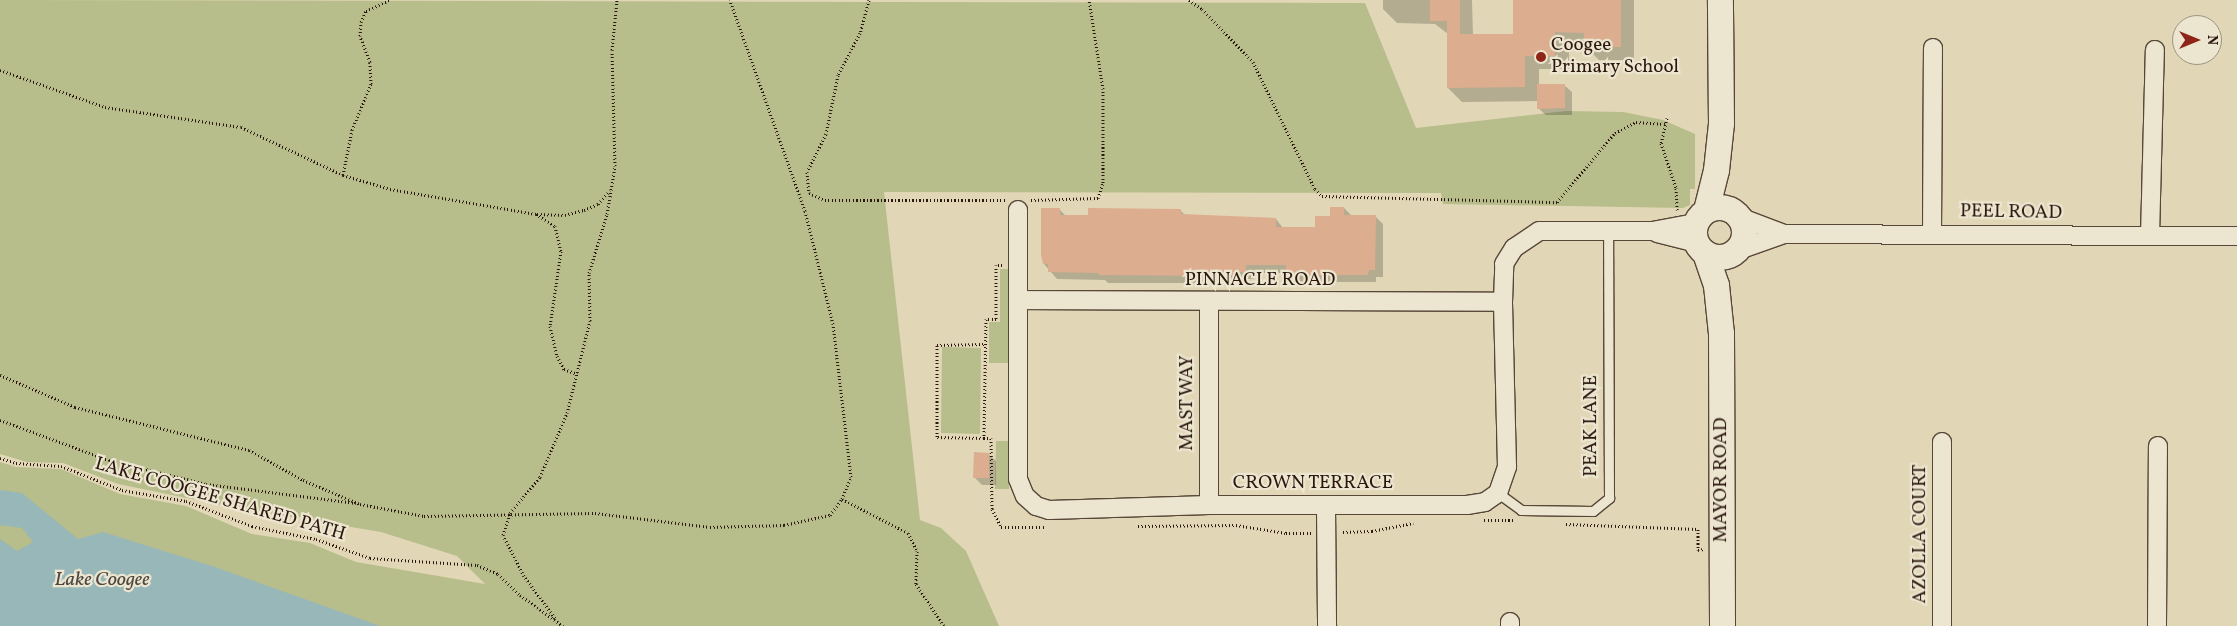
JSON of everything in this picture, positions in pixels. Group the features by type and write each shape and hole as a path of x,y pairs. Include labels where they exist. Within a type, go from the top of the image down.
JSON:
{"main road":[{"path":"1696,228 1716,170 1721,122 1720,0"},
{"path":"1696,228 1720,257 1735,252 1743,240 1744,228 1738,216 1730,189 1721,122"},
{"path":"1696,228 1717,207 1738,216"},
{"name":"MAYOR ROAD","path":"1696,228 1716,286 1722,333 1722,626"},
{"name":"MAYOR ROAD","path":"1722,333 1735,252"}],"street":[{"path":"1932,234 1933,48"},
{"path":"2150,236 2155,50"},
{"name":"CROWN TERRACE","path":"1019,203 1017,266 1018,479 1025,496 1036,506 1049,510 1209,505 1467,505 1485,502 1498,493"},
{"name":"PEEL ROAD","path":"1738,216 1784,234"},
{"path":"1498,493 1507,467 1503,302 1504,264 1514,248 1539,230 1652,232 1696,228"},
{"name":"PEEL ROAD","path":"1735,252 1784,234 2237,236"},
{"name":"PINNACLE ROAD","path":"1018,300 1503,302"},
{"name":"MAST WAY","path":"1209,301 1209,505"},
{"name":"AZOLLA COURT","path":"1942,442 1942,626"},
{"path":"2157,626 2158,446"},
{"path":"1326,506 1327,626"}],"lane":[{"name":"PEAK LANE","path":"1498,493 1521,510 1593,511 1609,498 1608,232"}],"path":[{"path":"343,175 352,130 371,84 370,62 360,36 361,22 366,11 390,0"},
{"path":"555,618 524,576 503,535 510,513 540,477 567,413 590,321 589,273 611,189 615,166 612,50 617,0"},
{"path":"0,420 109,460 206,484 360,504 424,516 595,513 710,528 784,525 830,515 842,499 850,477 833,324 805,211 730,0"},
{"path":"869,0 860,33 838,75 826,134 807,172 809,193 825,200 1019,203 1098,198 1103,183 1102,89 1089,0"},
{"path":"1189,0 1208,15 1253,62 1322,196 1557,202 1615,133 1636,122 1665,124"},
{"path":"0,70 105,107 241,127 343,175 390,189 536,214 565,215 598,204 611,189"},
{"path":"1667,118 1662,143 1676,188 1696,228"},
{"path":"536,214 555,226 561,251 550,326 557,356 564,369 577,374"},
{"path":"984,438 986,319 996,319 996,265 1017,266"},
{"path":"985,344 937,345 937,438 991,438 992,509 1001,527 1051,526"},
{"path":"0,375 75,407 249,450 303,480 360,504"},
{"name":"LAKE COOGEE SHARED PATH","path":"0,458 16,463 61,466 122,490 186,501 252,526 316,539 370,558 477,565 498,574 520,595 555,618 563,626"},
{"path":"842,499 908,532 917,551 916,584 944,626"},
{"path":"1476,520 1520,520"},
{"path":"1130,526 1236,525 1286,533 1326,533 1372,531 1417,522"},
{"path":"1559,524 1698,529 1698,550 1722,549"}],"green space":[{"path":"0,0 1365,3 1416,128 1566,111 1623,112 1663,120 1695,134 1695,189 1690,189 1690,205 1683,208 1443,204 1441,193 884,192 920,520 941,528 966,551 999,626 0,626 0,462 16,467 61,469 120,494 186,506 252,534 310,543 356,562 485,584 457,556 381,532 226,506 118,484 63,463 27,462 0,454"},
{"path":"1000,269 1009,269 1009,363 989,363 989,322 1000,322"},
{"path":"942,347 981,348 980,434 941,433"},
{"path":"996,441 1009,441 1009,489 995,489"}],"water":[{"name":"Lake Coogee","path":"0,490 22,493 78,539 103,532 215,567 380,626 0,626 0,539 17,551 33,542 22,528 0,525"}],"building":[{"path":"1430,0 1460,0 1460,34 1513,34 1513,0 1621,0 1621,47 1584,47 1584,33 1555,32 1555,56 1525,56 1525,87 1447,88 1447,21 1430,21"},
{"path":"1537,84 1565,84 1565,108 1537,109"},
{"path":"1330,207 1344,207 1344,215 1376,215 1375,270 1369,270 1368,275 1286,275 1286,265 1246,265 1246,272 1235,272 1235,276 1099,275 1099,273 1048,272 1048,264 1043,264 1041,255 1041,208 1060,208 1060,215 1088,215 1088,208 1181,209 1181,214 1276,218 1276,227 1315,227 1315,216 1330,216"},
{"path":"974,452 989,453 989,478 973,478"}],"place":[{"name":"Coogee Primary School","path":"1541,57"}]}
